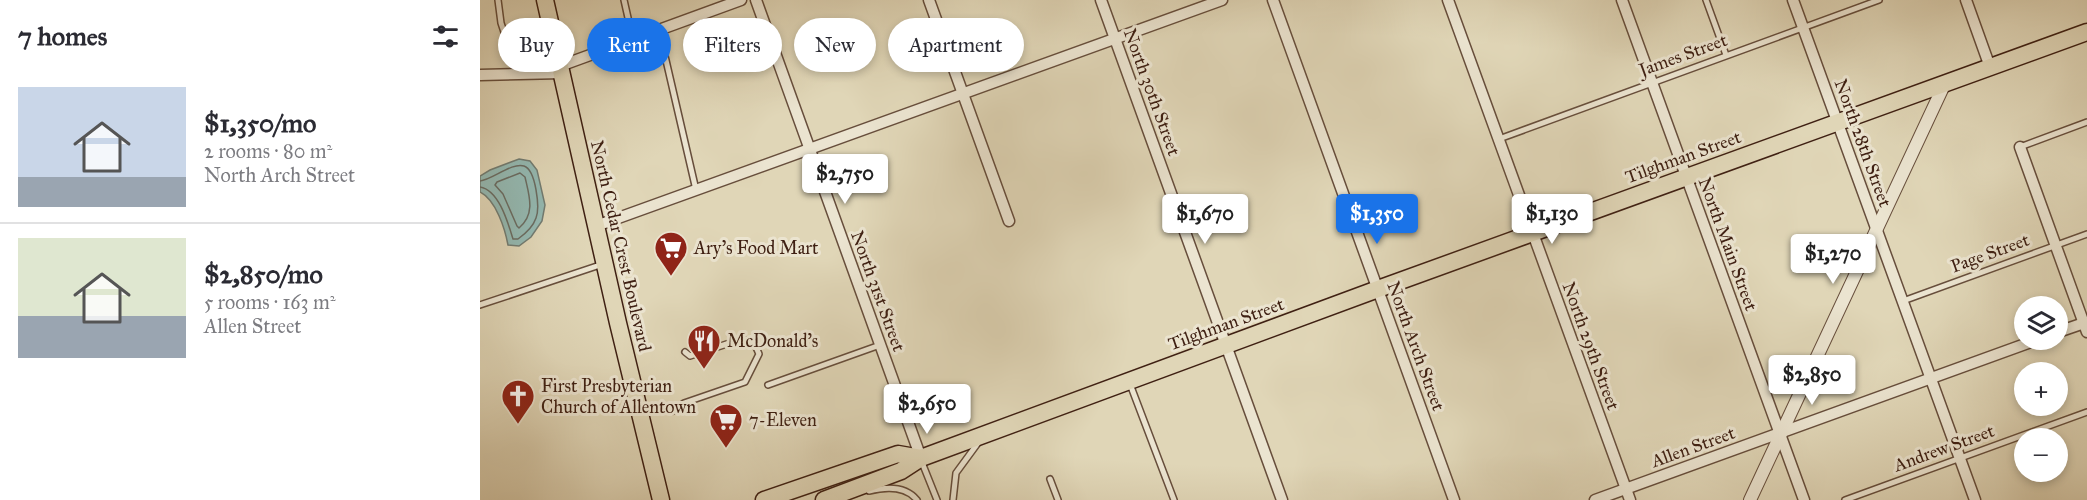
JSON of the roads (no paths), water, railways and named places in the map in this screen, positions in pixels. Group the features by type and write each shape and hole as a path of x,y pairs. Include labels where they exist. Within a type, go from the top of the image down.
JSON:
{"main road":[{"name":"North Cedar Crest Boulevard","path":"544,0 548,18"},
{"name":"Tilghman Street","path":"824,500 901,471 921,459 1225,345 2087,32"},
{"name":"North Cedar Crest Boulevard","path":"561,72 661,500"},
{"name":"Tilghman Street","path":"764,500 898,454 921,459"}],"street":[{"path":"671,25 741,0"},
{"name":"North 31st Street","path":"756,0 921,459"},
{"path":"929,0 1009,221"},
{"name":"North 30th Street","path":"1101,0 1282,500"},
{"path":"596,226 1222,0"},
{"name":"North Arch Street","path":"1273,0 1454,500"},
{"name":"North 29th Street","path":"1448,0 1630,500"},
{"name":"North Main Street","path":"1622,0 1804,500"},
{"name":"North 28th Street","path":"1793,0 1975,500"},
{"path":"1966,0 1990,67"},
{"path":"480,75 519,75 544,72"},
{"path":"1750,500 1945,83"},
{"path":"2020,147 2086,326 2068,330"},
{"name":"Allen Street","path":"1594,500 2014,348"}],"lane":[{"path":"498,0 501,22 519,75"},
{"path":"624,0 628,18"},
{"path":"1706,0 1726,55"},
{"name":"James Street","path":"1498,139 1879,0"},
{"path":"668,72 696,190"},
{"path":"2020,147 2087,122"},
{"name":"Page Street","path":"1903,301 2087,234"},
{"path":"480,305 605,264"},
{"path":"674,411 684,404 745,382 759,354 755,344 750,340 742,339 690,356 685,352"},
{"path":"768,386 880,345"},
{"path":"1129,381 1174,500"},
{"name":"Andrew Street","path":"1845,500 2087,412"},
{"path":"953,500 956,473 983,436"},
{"path":"921,459 938,500"},
{"path":"1050,479 1058,500"},
{"path":"829,500 873,490 896,488 917,500"}],"water":[{"path":"519,159 530,161 537,170 545,205 542,221 531,237 519,246 508,245 495,208 491,201 480,192 480,176"}],"place":[{"name":"Ary's Food Mart","path":"671,277"},
{"name":"McDonald's","path":"704,370"},
{"name":"First Presbyterian Church of Allentown","path":"518,425"},
{"name":"7-Eleven","path":"726,449"}]}
